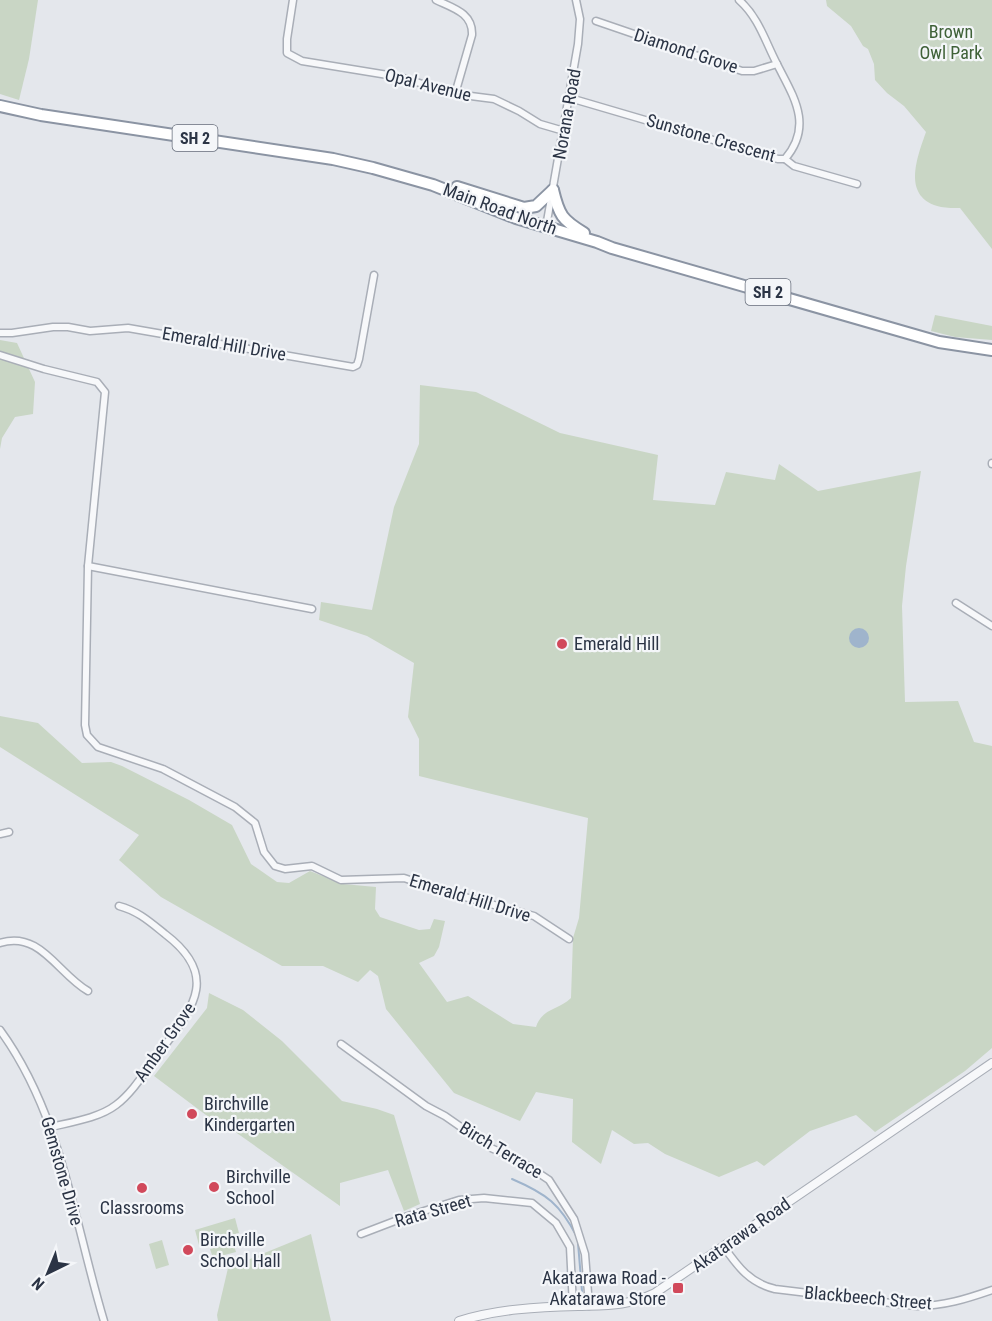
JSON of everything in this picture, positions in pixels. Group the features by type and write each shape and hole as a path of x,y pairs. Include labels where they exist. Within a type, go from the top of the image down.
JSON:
{"highway":[{"name":"Main Road North","path":"0,106 40,115 333,159 373,168 433,185 516,218 612,248 939,342 992,350"},
{"path":"433,185 451,185 524,208 536,206 553,190 562,218 597,242"}],"street":[{"name":"Opal Avenue","path":"293,0 287,52 303,62 400,76 454,94 494,99 540,124 564,131"},
{"path":"436,0 464,13 472,27 472,34 454,94"},
{"name":"Norana Road","path":"546,227 579,44 580,19 576,0"},
{"name":"Sunstone Crescent","path":"570,98 778,159 785,159 794,144 799,126 799,112 794,95 755,16 739,0"},
{"name":"Diamond Grove","path":"596,21 742,71 754,71 777,64"},
{"path":"785,159 794,166 857,184"},
{"name":"Emerald Hill Drive","path":"0,333 53,327 90,331 128,328 353,367 357,365 359,359 374,275"},
{"name":"Emerald Hill Drive","path":"0,355 97,382 105,392 88,566 85,725 87,735 98,747 163,769 235,807 255,823 264,852 275,866 285,869 312,867 341,880 404,878 534,916 569,939"},
{"path":"88,566 312,609"},
{"path":"956,603 992,626"},
{"path":"0,834 9,832"},
{"name":"Amber Grove","path":"51,1127 104,1112 116,1106 154,1060 191,1008 196,997 197,982 194,967 179,944 135,910 119,906"},
{"path":"0,943 20,940 32,944 44,951 72,980 88,991"},
{"name":"Gemstone Drive","path":"0,1030 35,1087 51,1127 104,1321"},
{"name":"Birch Terrace","path":"341,1044 426,1106 492,1148 522,1162 549,1180 574,1219 585,1254 589,1306"},
{"name":"Akatarawa Road","path":"459,1321 501,1311 618,1305 643,1299 670,1285 992,1063"},
{"name":"Rata Street","path":"361,1234 459,1200 484,1198 532,1203 556,1223 570,1247 573,1306"},
{"name":"Blackbeech Street","path":"724,1247 749,1277 764,1286 775,1289 926,1306 948,1304 992,1290"}],"green space":[{"path":"0,0 38,0 29,59 19,100 0,94"},
{"name":"Brown Owl Park","path":"826,0 992,0 992,249 960,208 941,207 929,202 921,195 916,186 915,176 926,132 904,106 875,80 874,64 868,49 863,46 851,26 827,6"},
{"path":"935,315 992,326 992,340 955,337 931,331"},
{"path":"0,340 17,343 35,382 33,414 15,417 2,438 0,449"},
{"path":"420,385 476,392 560,433 658,455 653,500 715,505 726,472 775,480 779,464 818,491 921,471 902,606 905,702 958,701 974,742 992,746 992,1048 965,1071 875,1132 856,1115 810,1131 764,1166 757,1161 719,1177 665,1154 648,1143 634,1144 612,1130 601,1164 572,1142 573,1099 536,1092 520,1121 454,1093 386,1009 378,976 370,970 358,982 323,966 282,966 161,897 119,860 139,835 0,747 0,716 38,723 82,763 111,762 122,766 232,825 251,864 277,882 289,883 310,871 343,884 376,887 375,909 380,917 419,930 430,929 434,919 445,921 439,947 434,956 419,963 447,1002 468,996 513,1024 536,1027 542,1016 571,998 573,938 579,918 588,818 419,776 419,739 408,717 414,663 367,636 319,620 321,602 372,610 394,507 419,444"},
{"path":"209,993 243,1010 282,1041 342,1101 394,1115 420,1204 404,1211 388,1170 340,1183 340,1206 224,1124 218,1124 154,1076 207,1008"},
{"path":"235,1218 239,1233 199,1245 195,1230"},
{"path":"311,1234 331,1321 218,1321 217,1315 228,1268"},
{"path":"162,1240 169,1265 156,1269 149,1244"},
{"path":"233,1242 236,1252 213,1258 210,1249"}],"water":[{"path":"859,628 866,631 869,638 866,645 859,648 852,645 849,638 852,631"}],"waterway":[{"path":"512,1179 551,1201 565,1216 577,1237"},
{"path":"578,1243 582,1291"}],"place":[{"name":"Emerald Hill","path":"562,644"},
{"name":"Birchville Kindergarten","path":"192,1114"},
{"name":"Birchville School","path":"214,1187"},
{"name":"Classrooms","path":"142,1188"},
{"name":"Birchville School Hall","path":"188,1250"},
{"name":"Akatarawa Road - Akatarawa Store","path":"678,1288"}]}
